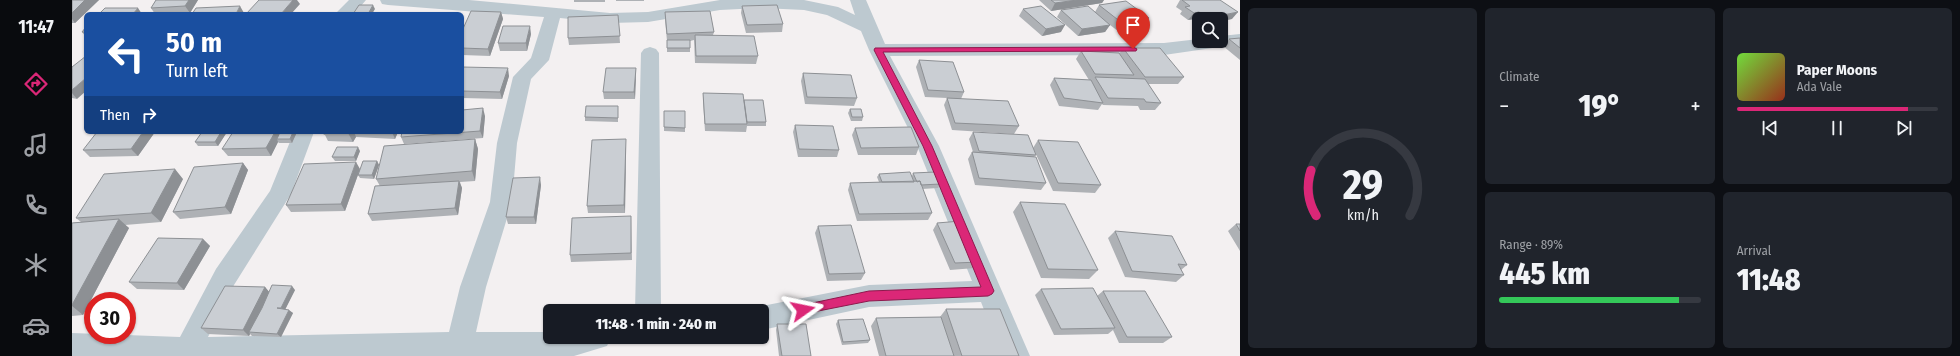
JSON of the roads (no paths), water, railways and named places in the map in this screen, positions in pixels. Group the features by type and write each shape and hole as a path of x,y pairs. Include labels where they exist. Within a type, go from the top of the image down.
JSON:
{"street":[{"path":"346,12 358,0"},
{"path":"388,0 484,6 553,14 610,18 640,17 720,5 760,3 804,5 832,10 869,28"},
{"path":"858,0 878,50 928,146 1016,356"},
{"path":"460,344 473,287 501,202 506,143 522,77 540,60 553,14"},
{"path":"878,50 1164,49 1240,39"},
{"path":"648,304 650,53"},
{"path":"188,350 225,277 280,194 303,134"},
{"path":"769,317 869,296 988,291"},
{"path":"72,346 188,350 460,344 572,344"}]}
